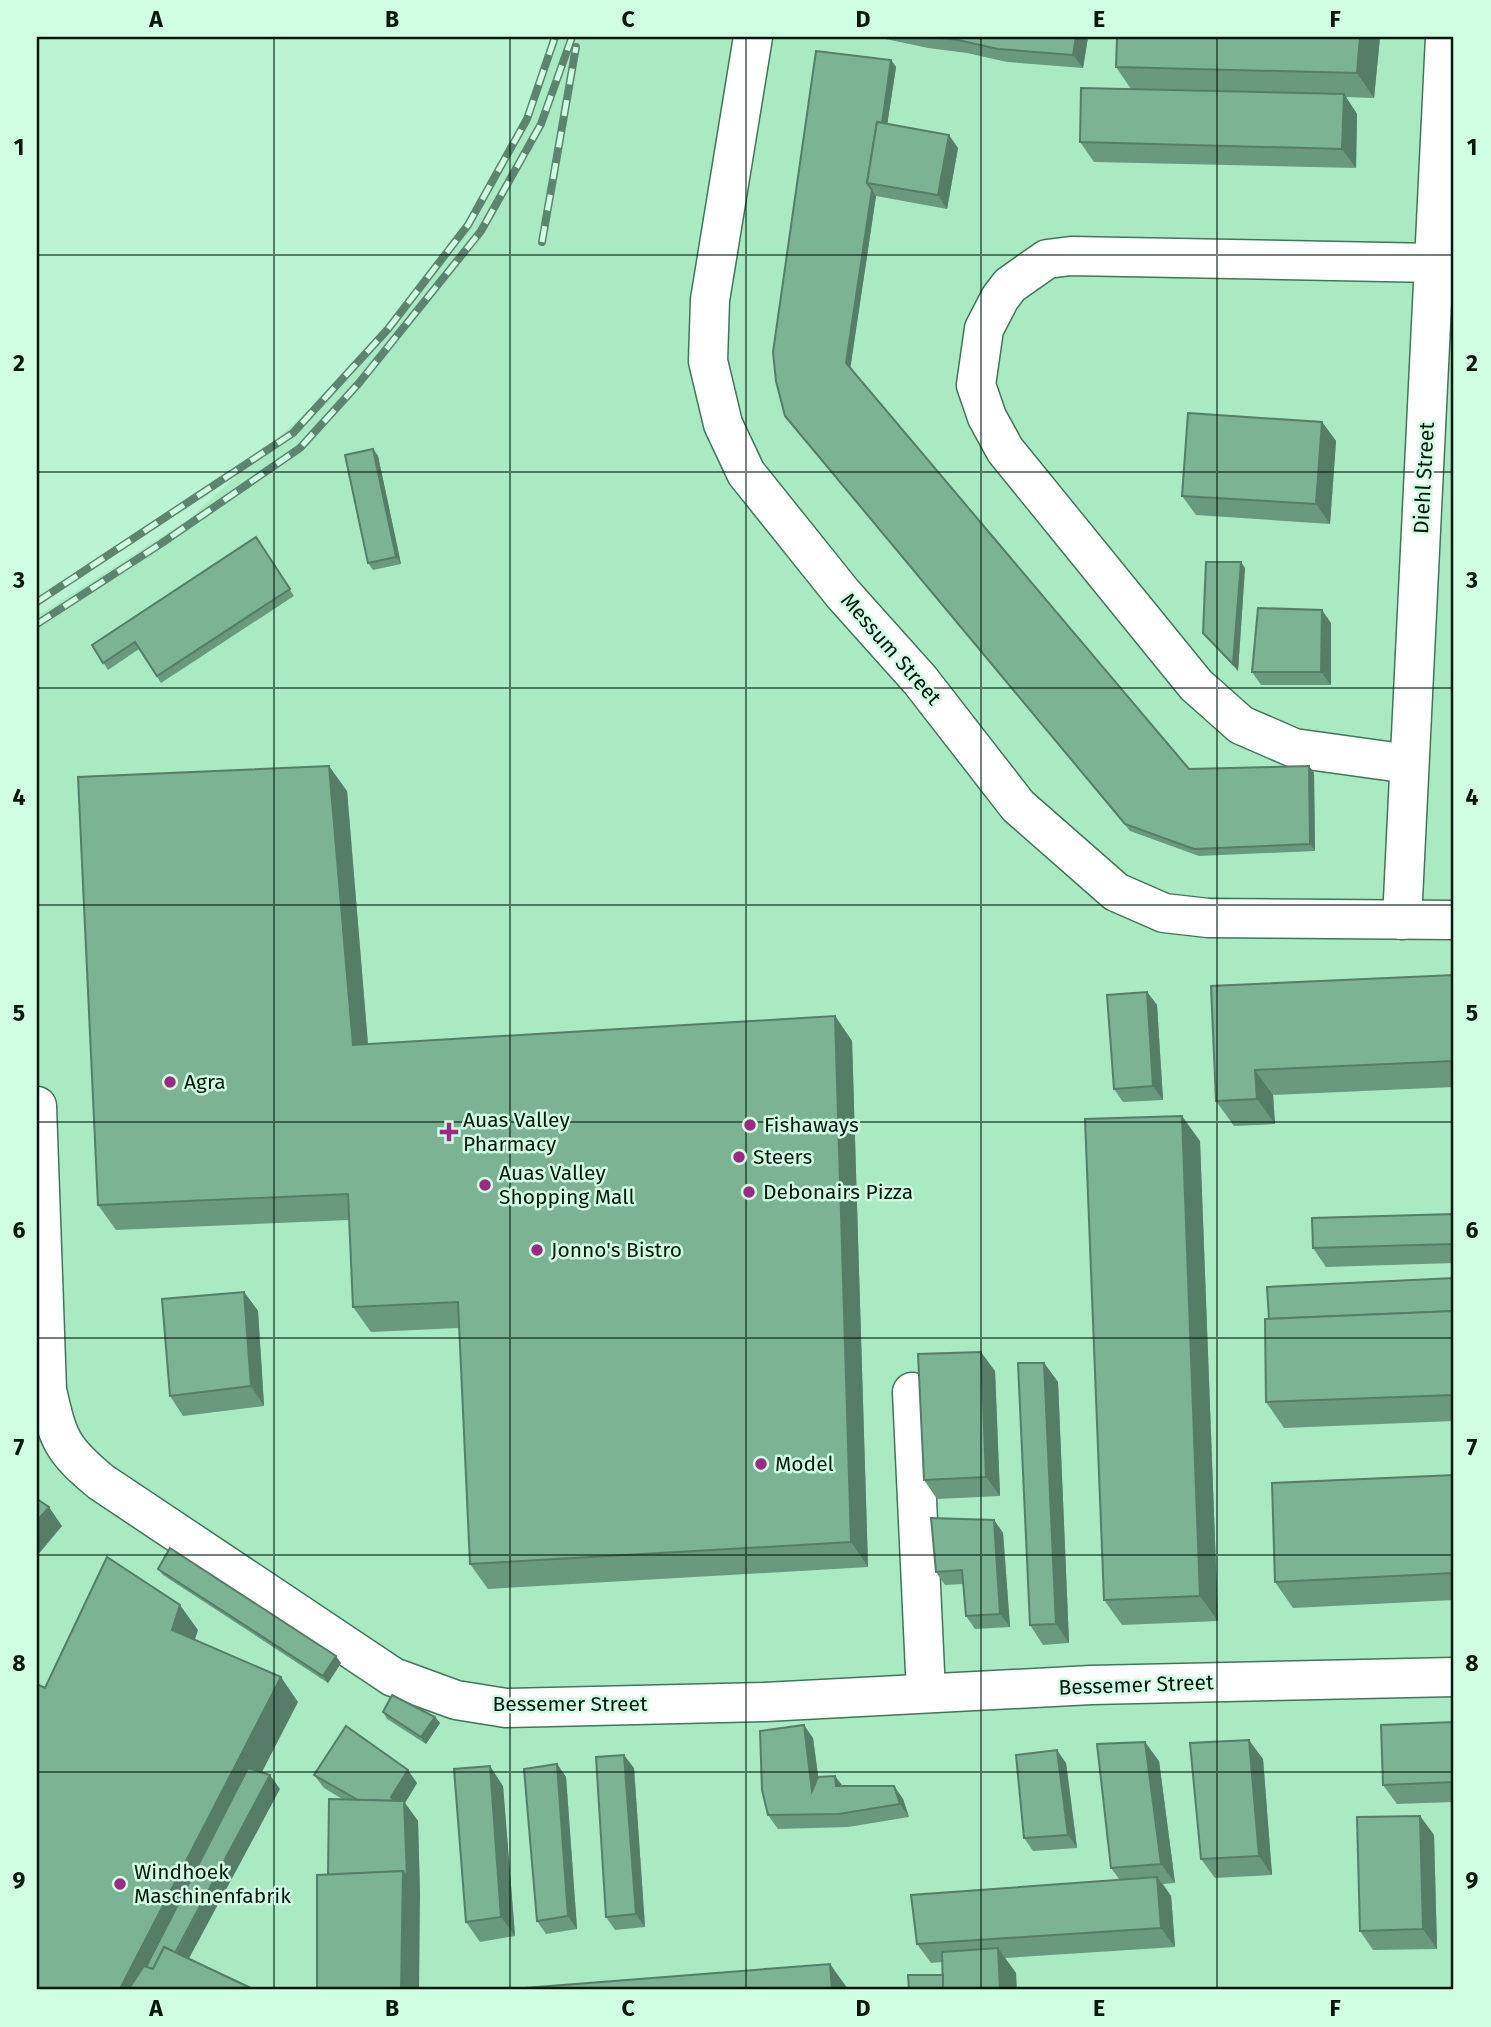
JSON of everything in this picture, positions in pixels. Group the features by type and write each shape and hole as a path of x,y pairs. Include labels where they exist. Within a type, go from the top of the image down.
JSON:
{"street":[{"name":"Messum Street","path":"753,37 710,300 708,348 708,360 723,424 746,473 843,594 920,680 1018,806 1116,891 1164,913 1208,918 1454,920"},
{"name":"Diehl Street","path":"1402,920 1409,764 1439,489 1434,263 1445,37"},
{"path":"1409,764 1294,748 1241,725 1196,685 1005,450 987,417 976,385 986,323 1010,285 1047,259 1071,256 1434,263"},
{"name":"Bessemer Street","path":"37,1107 47,1390 57,1432 74,1459 101,1482 393,1677 456,1700 506,1708 765,1702 1078,1686 1454,1677"},
{"path":"912,1392 926,1693"}],"shaded area":[{"path":"555,37 1454,37 1454,1990 37,1990 37,616 188,520 346,376 468,225 527,119"}],"building":[{"path":"931,37 1076,37 1073,55 998,49"},
{"path":"1117,37 1360,37 1357,73 1116,67"},
{"path":"816,51 891,60 882,123 877,122 867,183 872,190 846,363 1189,769 1309,766 1310,844 1194,849 1125,824 785,416 776,381 773,352"},
{"path":"1081,88 1344,94 1342,149 1080,142"},
{"path":"877,122 949,135 938,195 867,183"},
{"path":"1188,413 1322,422 1316,504 1182,496"},
{"path":"373,449 396,557 368,563 345,455"},
{"path":"256,537 290,589 157,676 135,642 103,663 92,645"},
{"path":"1206,562 1241,562 1233,664 1203,633"},
{"path":"1258,608 1322,610 1321,672 1252,672"},
{"name":"Auas Valley Shopping Mall","path":"329,766 353,1045 835,1016 851,1542 470,1564 458,1302 353,1307 348,1194 98,1205 78,777"},
{"path":"1454,975 1454,1061 1255,1070 1257,1099 1216,1101 1211,986"},
{"path":"1147,992 1153,1086 1114,1089 1107,995"},
{"path":"1182,1116 1200,1596 1104,1600 1085,1119"},
{"path":"1454,1214 1454,1244 1313,1248 1312,1218"},
{"path":"1454,1278 1454,1311 1269,1319 1267,1287"},
{"path":"244,1292 251,1386 170,1396 162,1299"},
{"path":"1454,1311 1454,1395 1266,1402 1265,1319"},
{"path":"981,1352 986,1477 924,1480 918,1354"},
{"path":"1018,1363 1044,1363 1056,1624 1030,1625"},
{"path":"1454,1475 1454,1573 1275,1582 1272,1483"},
{"path":"37,1499 49,1507 37,1521"},
{"path":"931,1518 994,1520 1000,1614 966,1616 962,1570 936,1572"},
{"path":"170,1548 336,1656 323,1676 158,1569"},
{"name":"Windhoek Maschinenfabrik","path":"107,1557 180,1605 172,1630 281,1677 121,1987 126,1990 37,1990 37,1684 45,1688"},
{"path":"392,1695 435,1717 421,1737 383,1712"},
{"path":"1454,1722 1454,1782 1383,1785 1381,1725"},
{"path":"804,1725 812,1791 818,1777 835,1776 836,1786 894,1786 900,1804 839,1814 768,1815 762,1790 760,1731"},
{"path":"346,1726 408,1770 391,1797 394,1801 358,1800 314,1775"},
{"path":"1249,1740 1259,1856 1201,1859 1190,1743"},
{"path":"1145,1742 1161,1864 1111,1868 1097,1744"},
{"path":"1057,1750 1068,1835 1024,1838 1016,1755"},
{"path":"624,1755 636,1914 606,1917 596,1757"},
{"path":"557,1764 568,1916 537,1921 524,1769"},
{"path":"490,1766 501,1917 466,1922 454,1769"},
{"path":"248,1768 270,1775 175,1953 164,1947 153,1969 146,1967"},
{"path":"329,1799 404,1801 407,1877 403,1871 328,1875"},
{"path":"1420,1816 1423,1929 1360,1931 1357,1817"},
{"path":"403,1871 401,1990 317,1990 317,1875"},
{"path":"1157,1877 1161,1928 917,1944 911,1895"},
{"path":"164,1947 255,1990 128,1990 144,1966 153,1969"},
{"path":"998,1948 1000,1990 943,1990 942,1952"},
{"path":"830,1964 832,1990 497,1990"},
{"path":"908,1975 943,1975 943,1990 909,1990"}],"railway":[{"path":"37,602 293,433 388,329 468,225 527,119 555,37"},
{"path":"37,624 162,543 300,448 359,383 481,231 541,124 572,37"},
{"path":"542,242 576,47"}],"place":[{"name":"Agra","path":"170,1082"},
{"name":"Fishaways","path":"750,1125"},
{"name":"Auas Valley Pharmacy","path":"449,1132"},
{"name":"Steers","path":"739,1157"},
{"name":"Auas Valley Shopping Mall","path":"485,1185"},
{"name":"Debonairs Pizza","path":"749,1192"},
{"name":"Jonno's Bistro","path":"537,1250"},
{"name":"Model","path":"761,1464"},
{"name":"Windhoek Maschinenfabrik","path":"120,1884"}]}
